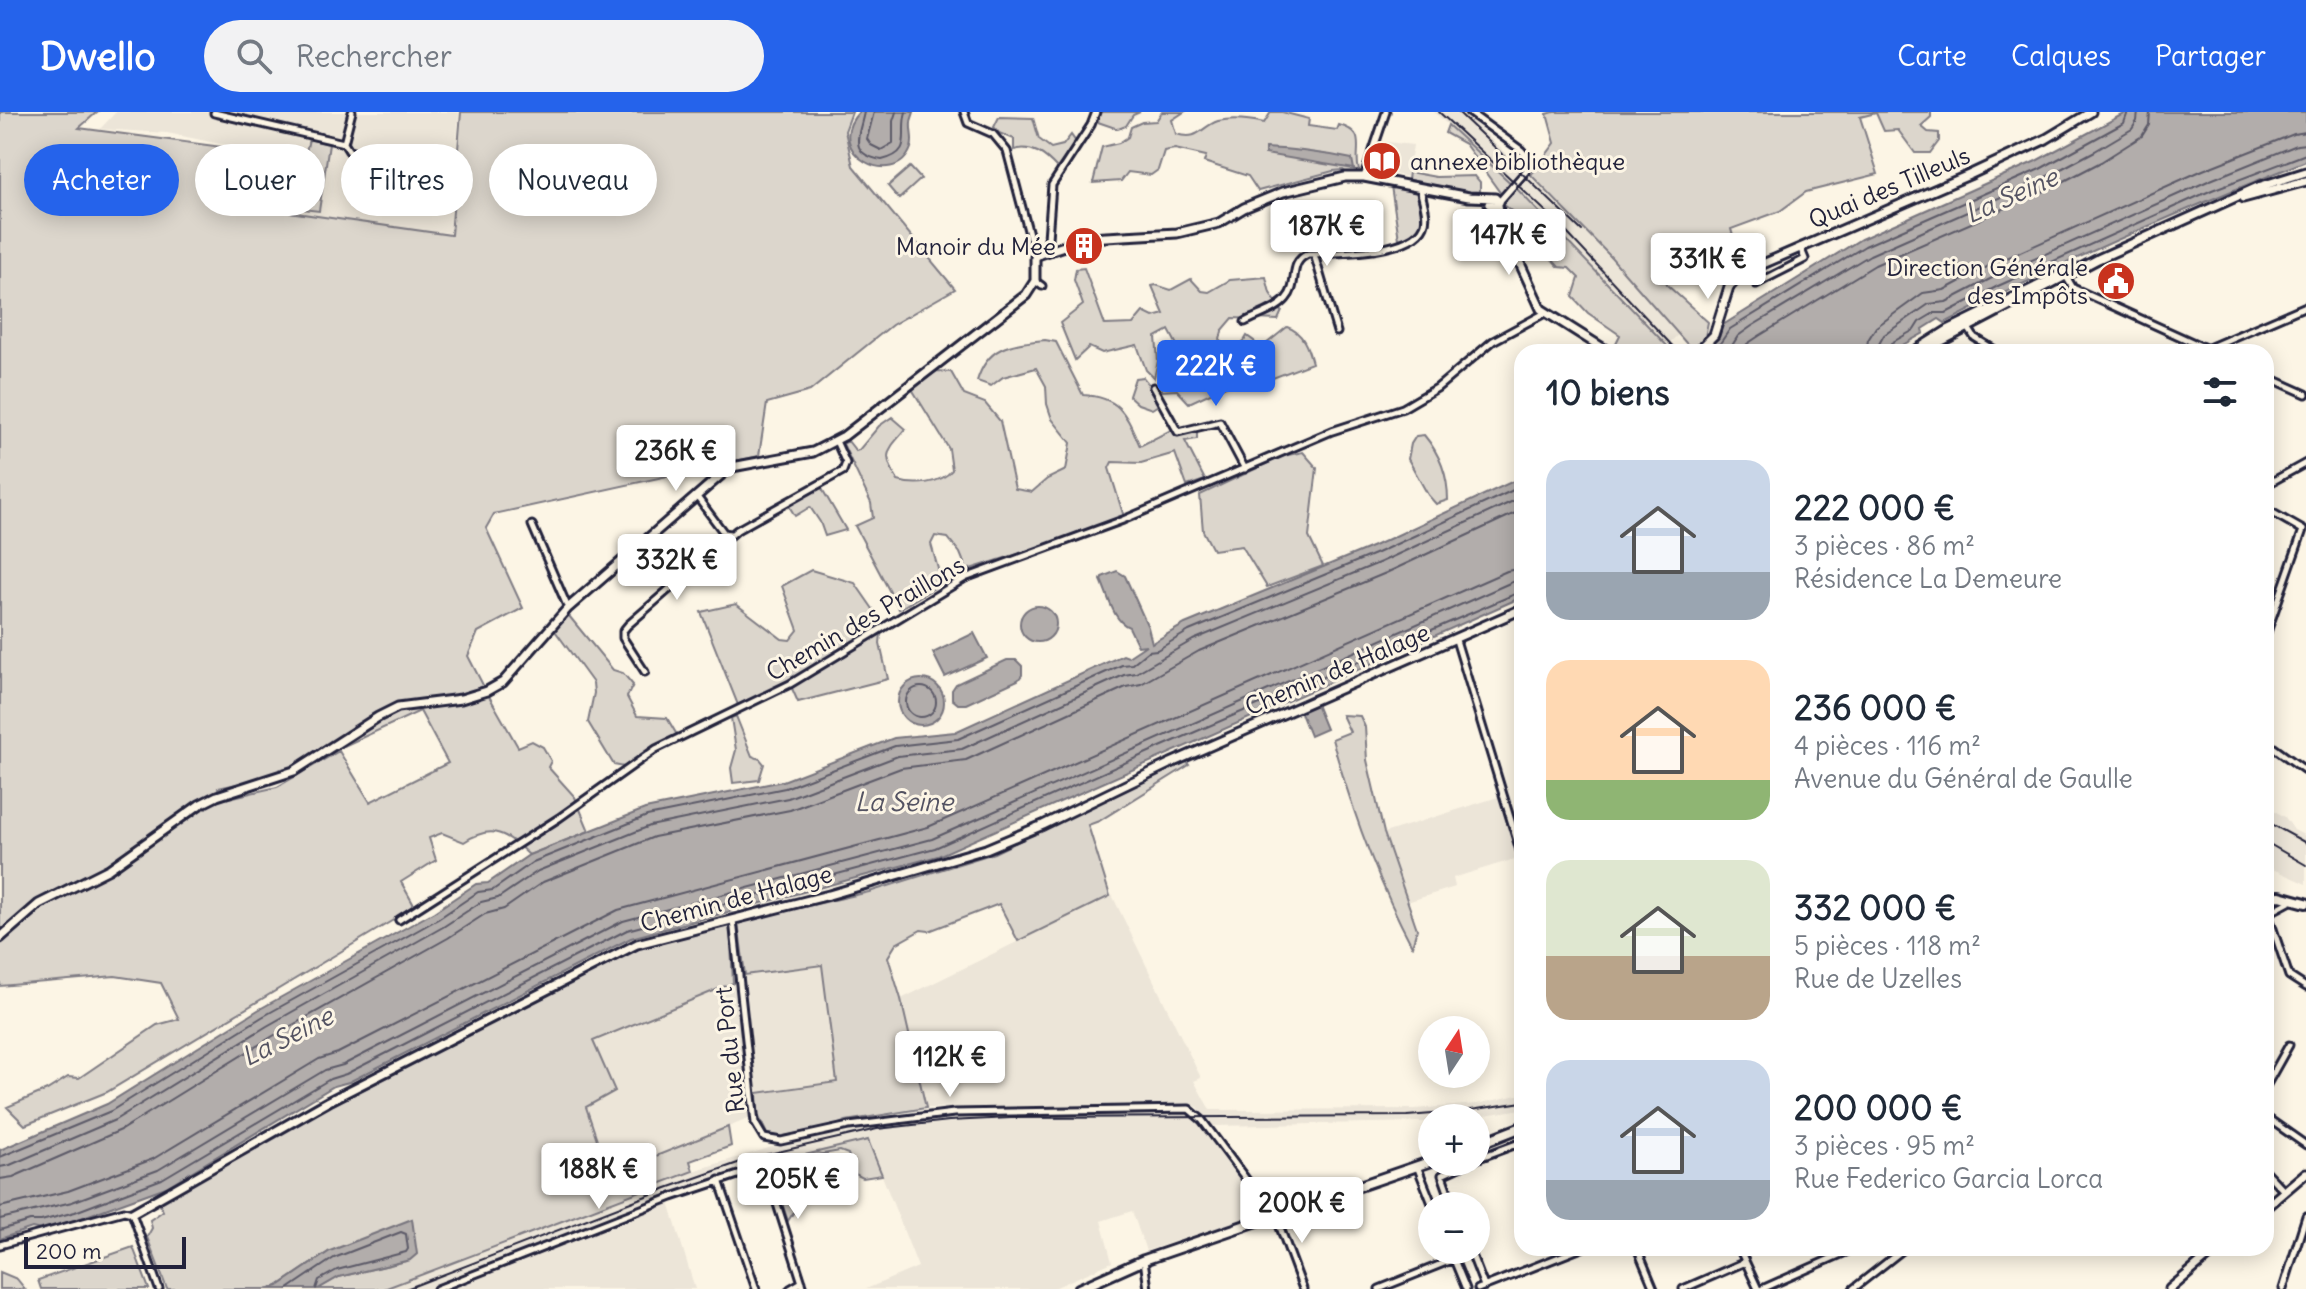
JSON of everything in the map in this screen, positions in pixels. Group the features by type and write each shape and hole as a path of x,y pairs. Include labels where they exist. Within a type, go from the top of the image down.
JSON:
{"main road":[{"path":"2274,899 2295,899 2306,903"},
{"path":"1490,1140 1514,1130"},
{"path":"1079,1289 1144,1260 1417,1166"}],"street":[{"path":"214,113 344,143 352,112"},
{"path":"0,938 39,904 109,869 199,805 217,796 294,771 398,707 461,699 503,682 568,608 732,467 813,452 836,441 1005,313 1039,283 1035,257 1007,151 993,134 968,123 964,112"},
{"path":"1047,252 1052,185 1091,125 1096,112"},
{"path":"1364,177 1386,112"},
{"path":"1469,112 1528,156 1528,168 1494,202"},
{"name":"Quai des Tilleuls","path":"1705,344 1714,335 1729,287 1749,269 2036,144 2090,112"},
{"path":"1928,344 2065,274 2258,187 2306,172"},
{"path":"1035,257 1088,238 1177,233 1219,223 1244,208 1283,192 1345,177 1364,177 1494,202"},
{"path":"2229,202 2306,181"},
{"path":"1245,322 1278,306 1288,297 1300,258 1314,254 1373,250 1418,235 1426,219 1420,188"},
{"path":"1494,202 1538,304 1545,313 1599,344"},
{"path":"1363,227 1371,239 1373,250"},
{"path":"1749,269 1756,284 1805,259 1800,247"},
{"path":"1314,254 1337,332"},
{"path":"2065,274 2073,288 2196,344"},
{"path":"2219,344 2306,306"},
{"name":"Chemin des Praillons","path":"399,920 559,818 656,749 790,684 965,578 1066,542 1332,431 1403,408 1437,388 1493,341 1545,313"},
{"path":"1934,344 1966,324"},
{"path":"1966,324 1974,337 1985,344"},
{"path":"2274,380 2306,394"},
{"path":"1153,387 1178,432 1220,422 1245,469"},
{"path":"645,672 623,638 623,631 642,610 681,581 731,534 843,471 846,463 836,441"},
{"path":"2274,481 2306,463"},
{"path":"697,497 724,533 731,534"},
{"path":"2274,514 2305,531 2274,613"},
{"path":"532,525 568,608"},
{"name":"Chemin de Halage","path":"0,1245 124,1211 132,1213 329,1101 637,944 829,895 986,849 1171,763 1514,613"},
{"path":"1456,640 1514,831"},
{"path":"2274,748 2306,771"},
{"path":"2274,908 2281,901"},
{"name":"Rue du Port","path":"732,919 755,1123 764,1138 781,1141 862,1124 954,1113 1189,1109 1202,1120 1274,1216"},
{"path":"2274,934 2289,976 2306,987"},
{"path":"2274,1072 2289,1045"},
{"path":"2274,1123 2306,1145"},
{"path":"1490,1154 1514,1145"},
{"path":"1417,1166 1427,1192"},
{"path":"437,1289 748,1171 762,1172 770,1182 803,1286 790,1289"},
{"path":"2274,1200 2306,1173"},
{"path":"719,1180 756,1289"},
{"path":"2274,1180 2284,1191"},
{"path":"132,1213 159,1289"},
{"path":"1274,1216 1303,1289"},
{"path":"2283,1289 2306,1216"},
{"path":"1474,1264 1481,1288 1562,1256"},
{"path":"1640,1256 1654,1289"},
{"path":"1742,1256 1760,1289 1836,1256"},
{"path":"1853,1289 1890,1256"},
{"path":"2170,1289 2209,1256"},
{"path":"1144,1260 1148,1289"},
{"path":"1683,1289 1745,1262"},
{"path":"1379,1289 1442,1264"},
{"path":"1456,1264 1466,1289"}],"shaded area":[{"path":"0,112 97,112 79,128 200,144 195,144 195,216 317,216 451,235 453,216 473,216 473,144 458,144 461,112 852,112 845,131 853,166 955,289 892,325 810,391 767,403 759,456 494,514 486,528 523,608 478,632 468,656 485,689 440,705 489,696 518,747 532,741 543,747 551,761 548,767 575,797 589,831 529,855 514,841 492,832 464,842 442,833 429,838 436,860 401,882 415,907 107,1092 25,1125 7,1107 68,1077 79,1078 157,1025 179,1019 161,983 115,976 0,986","holes":["420,711 448,763 370,802 339,751 277,787 220,800 218,788 265,778 309,762"]},
{"path":"116,112 459,112 457,144 341,144 341,216 451,216 450,233 333,225 263,216 325,216 325,144 221,144 167,133 100,129"},
{"path":"1097,112 1140,112 1133,115 1126,126 1118,129 1095,121"},
{"path":"1162,112 1184,112 1172,120 1176,134 1184,136 1195,135 1223,120 1264,123 1271,112 1309,119 1308,126 1337,130 1339,125 1348,128 1357,138 1359,171 1333,171 1258,191 1248,176 1204,162 1206,156 1175,149 1164,151 1158,170 1151,175 1128,172 1121,181 1093,183 1102,147 1119,143 1128,137 1131,127 1156,121"},
{"path":"1434,112 1463,112 1571,215 1679,334 1666,344 1517,189"},
{"path":"1931,112 1931,117 1921,126 1928,132 1939,133 1939,141 1930,153 1915,153 1898,130 1884,131 1876,113 1860,117 1878,174 1806,192 1780,211 1731,229 1738,253 1724,264 1695,274 1666,277 1667,285 1708,322 1705,337 1699,344 1687,344 1610,256 1531,175 1555,143 1547,114"},
{"path":"999,117 1033,118 1039,139 1051,148 1063,145 1071,135 1076,142 1057,168 1033,150 1014,150 1014,139 999,133 994,127"},
{"path":"1448,125 1517,189 1665,344 1616,344 1620,335 1588,313 1573,297 1579,278 1569,268 1559,267 1537,243 1529,226 1503,204 1506,201 1465,144 1445,133"},
{"path":"309,139 329,144 325,171 325,144 308,144"},
{"path":"1379,141 1413,145 1408,177 1370,169"},
{"path":"910,167 921,179 899,199 888,186"},
{"path":"1409,172 1436,177 1475,176 1480,182 1480,194 1408,180"},
{"path":"1391,186 1417,192 1423,223 1416,233 1399,239"},
{"path":"1084,268 1105,325 1133,324 1143,312 1153,317 1164,314 1152,286 1171,290 1191,279 1202,291 1209,292 1230,280 1266,277 1270,293 1282,311 1278,320 1233,318 1222,331 1220,340 1235,357 1247,336 1254,341 1259,354 1264,354 1266,344 1287,327 1301,337 1312,363 1265,381 1259,369 1238,373 1228,385 1189,403 1177,390 1162,391 1161,363 1178,347 1169,330 1156,337 1158,361 1154,378 1146,370 1137,345 1102,353 1089,347 1075,360 1060,323 1083,305 1074,280 1076,269"},
{"path":"1045,340 1056,342 1083,395 1106,399 1120,410 1140,446 1169,431 1197,428 1197,439 1185,441 1205,480 1187,486 1175,453 1141,463 1112,462 1109,468 1124,517 967,570 960,553 948,538 935,536 931,544 942,583 899,609 855,526 873,518 871,503 843,444 848,441 856,451 859,450 879,426 892,417 906,429 888,453 898,481 927,483 947,475 952,470 949,449 912,389 937,371 951,372 964,395 985,403 1000,421 1015,489 1032,492 1047,479 1066,470 1071,443 1052,419 1046,386 1036,368 1003,377 991,386 977,381 987,360 1002,348"},
{"path":"1143,377 1163,402 1152,409 1138,404 1129,396 1135,378"},
{"path":"1424,435 1438,457 1446,482 1448,500 1436,504 1408,459 1416,436"},
{"path":"1303,452 1317,468 1309,537 1323,566 1267,587 1242,546 1213,550 1203,531 1200,495 1283,456"},
{"path":"821,487 846,530 825,536 810,507 795,516 789,506"},
{"path":"811,570 855,583 882,622 880,644 888,679 798,702 790,684 740,710 701,612 736,604 782,639 790,640 798,630 782,586"},
{"path":"565,611 613,670 623,673 633,685 627,697 637,716 667,718 677,735 624,767 614,765 588,722 593,683 553,628"},
{"path":"1342,715 1360,716 1365,727 1367,760 1384,833 1417,929 1412,946 1377,870 1340,766 1332,739 1350,732"},
{"path":"736,716 752,756 764,764 759,780 733,783 731,768 736,750 731,718"},
{"path":"1186,761 1189,765 1088,825 1110,896 1018,941 999,904 929,931 921,930 896,944 888,957 926,1108 846,1121 780,1137 767,1134 758,1115 757,1093 837,1082 822,965 745,975 738,922 869,892 994,853"},
{"path":"1498,797 1514,846 1514,859 1453,878 1455,887 1407,902 1384,833"},
{"path":"2274,811 2285,817 2294,830 2306,836 2306,884 2274,870"},
{"path":"1112,895 1201,1078 1194,1081 1210,1110 1418,1109 1418,1122 1212,1126 1198,1107 1186,1104 926,1108 901,999"},
{"path":"730,925 733,983 593,1041 615,1091 586,1107 609,1175 728,1127 731,1146 690,1161 693,1171 384,1289 318,1289 339,1277 410,1260 330,1251 278,1286 266,1289 167,1289 147,1237 152,1228 150,1220 163,1211 158,1201 327,1108 641,947"},
{"path":"822,964 837,1082 757,1093 758,1115 609,1175 586,1107 615,1091 593,1041 733,983 745,975"},
{"path":"1514,1096 1514,1110 1490,1114 1490,1104 1477,1104"},
{"path":"1191,1112 1267,1211 1146,1251 1132,1211 1101,1221 1112,1262 1052,1289 866,1289 918,1267 868,1140 737,1170 667,1196 695,1289 384,1289 693,1171 772,1147 885,1125 935,1119"},
{"path":"868,1140 882,1175 863,1178 855,1174 848,1154 840,1151 806,1157 804,1162 823,1167 825,1176 814,1191 808,1193 796,1188 793,1175 787,1176 786,1188 795,1210 788,1221 772,1173 758,1166"},
{"path":"133,1247 149,1289 41,1289 38,1280"},
{"path":"0,1272 17,1279 25,1289 0,1289"}],"water":[{"path":"859,112 914,112 912,145 903,161 891,167 877,166 865,162 855,153 849,141 850,127"},
{"name":"La Seine","path":"2127,112 2306,112 2306,161 2123,237 1945,323 1939,319 1923,329 1924,333 1904,344 1710,344 1723,325 1861,239 2036,161"},
{"path":"1265,148 1352,159 1354,169 1265,154"},
{"name":"La Seine","path":"1514,481 1514,601 938,856 631,938 349,1082 334,1086 166,1187 78,1219 41,1230 32,1228 0,1239 0,1150 107,1104 258,1010 434,912 476,884 488,883 529,855 645,809 783,781 894,738 955,732 1123,655 1128,657 1146,645 1138,646 1129,627 1119,619 1101,580 1117,571 1125,576 1152,643 1185,624 1374,546"},
{"path":"1038,606 1050,612 1056,624 1050,636 1038,642 1026,636 1020,624 1026,612"},
{"path":"974,633 987,658 945,677 933,653"},
{"path":"1007,660 1016,660 1022,666 1022,675 1018,680 966,704 958,704 952,699 956,684"},
{"path":"921,679 937,686 944,702 937,718 921,725 905,718 898,702 905,686"},
{"path":"1315,702 1326,729 1310,736 1299,708"},
{"path":"412,1219 417,1254 410,1260 339,1277 318,1289 266,1289 278,1286 330,1251"}],"railway":[{"path":"1439,112 1555,220 1671,344"},
{"path":"1458,112 1582,231"},
{"path":"2274,825 2306,843"},
{"path":"2274,847 2306,865"},
{"path":"406,1289 752,1158 877,1129 1011,1118 1407,1116 1514,1103"}],"place":[{"name":"annexe bibliothèque","path":"1382,161"},
{"name":"Manoir du Mée","path":"1084,246"},
{"name":"Direction Générale des Impôts","path":"2116,281"}]}
